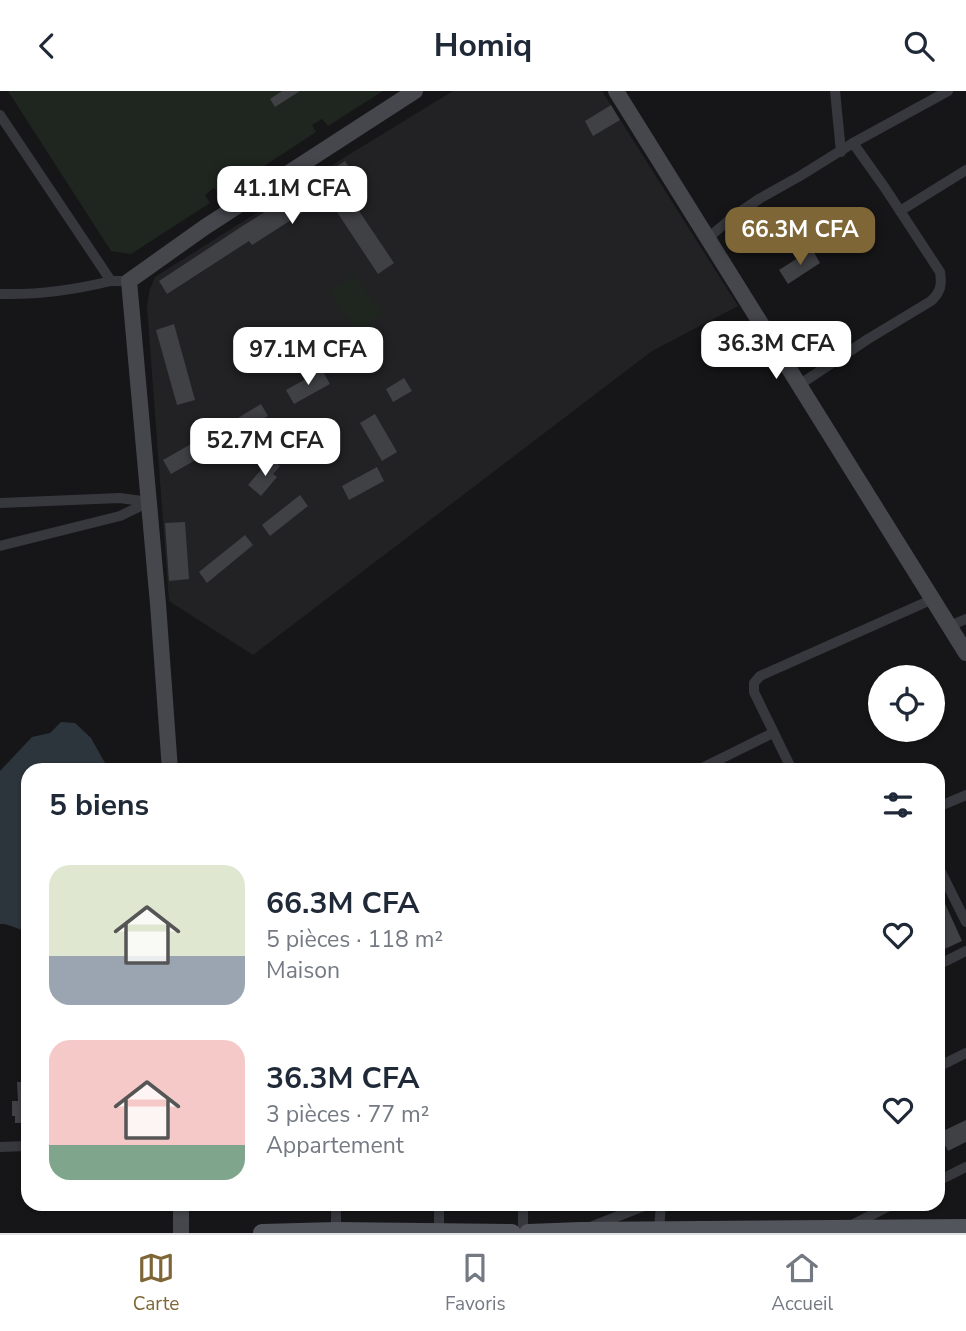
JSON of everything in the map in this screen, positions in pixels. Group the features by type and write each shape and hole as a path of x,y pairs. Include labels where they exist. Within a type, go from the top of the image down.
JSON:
{"main road":[{"path":"526,1233 966,1228"},
{"path":"262,1233 512,1233"}],"street":[{"path":"0,294 41,294 111,281 129,281 205,227 415,91"},
{"path":"616,91 966,653"},
{"path":"835,91 841,152"},
{"path":"708,237 759,199 948,91"},
{"path":"0,115 111,281"},
{"path":"799,384 938,295 940,272 853,143"},
{"path":"900,211 966,170"},
{"path":"129,281 169,763"},
{"path":"0,503 120,498 149,502"},
{"path":"0,546 120,516 149,502"},
{"path":"788,763 754,692 754,683 760,676 933,600"},
{"path":"949,626 966,619"},
{"path":"716,763 773,733"},
{"path":"945,804 966,795"},
{"path":"945,880 966,922"},
{"path":"945,962 966,951"},
{"path":"945,1063 966,1053"},
{"path":"0,1147 21,1146"},
{"path":"945,1178 966,1167"},
{"path":"181,1211 181,1233"},
{"path":"335,1211 336,1232"},
{"path":"439,1211 439,1232"},
{"path":"524,1211 526,1233"},
{"path":"581,1231 631,1211"},
{"path":"652,1231 659,1211"},
{"path":"845,1229 880,1211"}],"shaded area":[{"path":"8,91 383,91 328,126 322,119 312,125 316,132 220,195 214,188 205,195 210,203 131,254 111,251"},
{"path":"453,91 602,91 738,306 652,351 253,655 169,601 147,306 150,289 155,277"},
{"path":"353,274 383,313 358,332 329,293"},
{"path":"61,722 75,723 91,738 105,763 21,763 21,929 0,924 0,771 32,737 50,733"}],"building":[{"path":"282,91 300,91 275,107 270,99"},
{"path":"611,105 620,120 593,136 585,121"},
{"path":"345,161 356,178 343,187 394,263 378,274 327,197 252,245 249,241 167,294 159,281"},
{"path":"762,224 765,228 769,225 779,241 761,253 752,238 755,236 752,230"},
{"path":"812,249 820,263 788,284 779,270"},
{"path":"174,324 195,400 177,405 156,330"},
{"path":"322,370 330,384 294,404 286,390"},
{"path":"404,378 412,391 393,402 386,389"},
{"path":"261,404 268,416 231,437 225,426"},
{"path":"375,414 397,452 382,461 360,423"},
{"path":"198,440 206,454 171,474 163,460"},
{"path":"271,458 280,466 273,474 277,477 261,496 248,485"},
{"path":"377,467 384,481 349,500 342,486"},
{"path":"300,495 308,506 270,536 262,525"},
{"path":"185,522 189,579 169,581 165,523"},
{"path":"245,535 253,545 207,583 199,572"},
{"path":"945,903 962,941 945,949"},
{"path":"17,1082 21,1082 21,1123 15,1123 12,1101 18,1101"},
{"path":"966,1120 966,1142 948,1151 945,1145 945,1130"}]}
